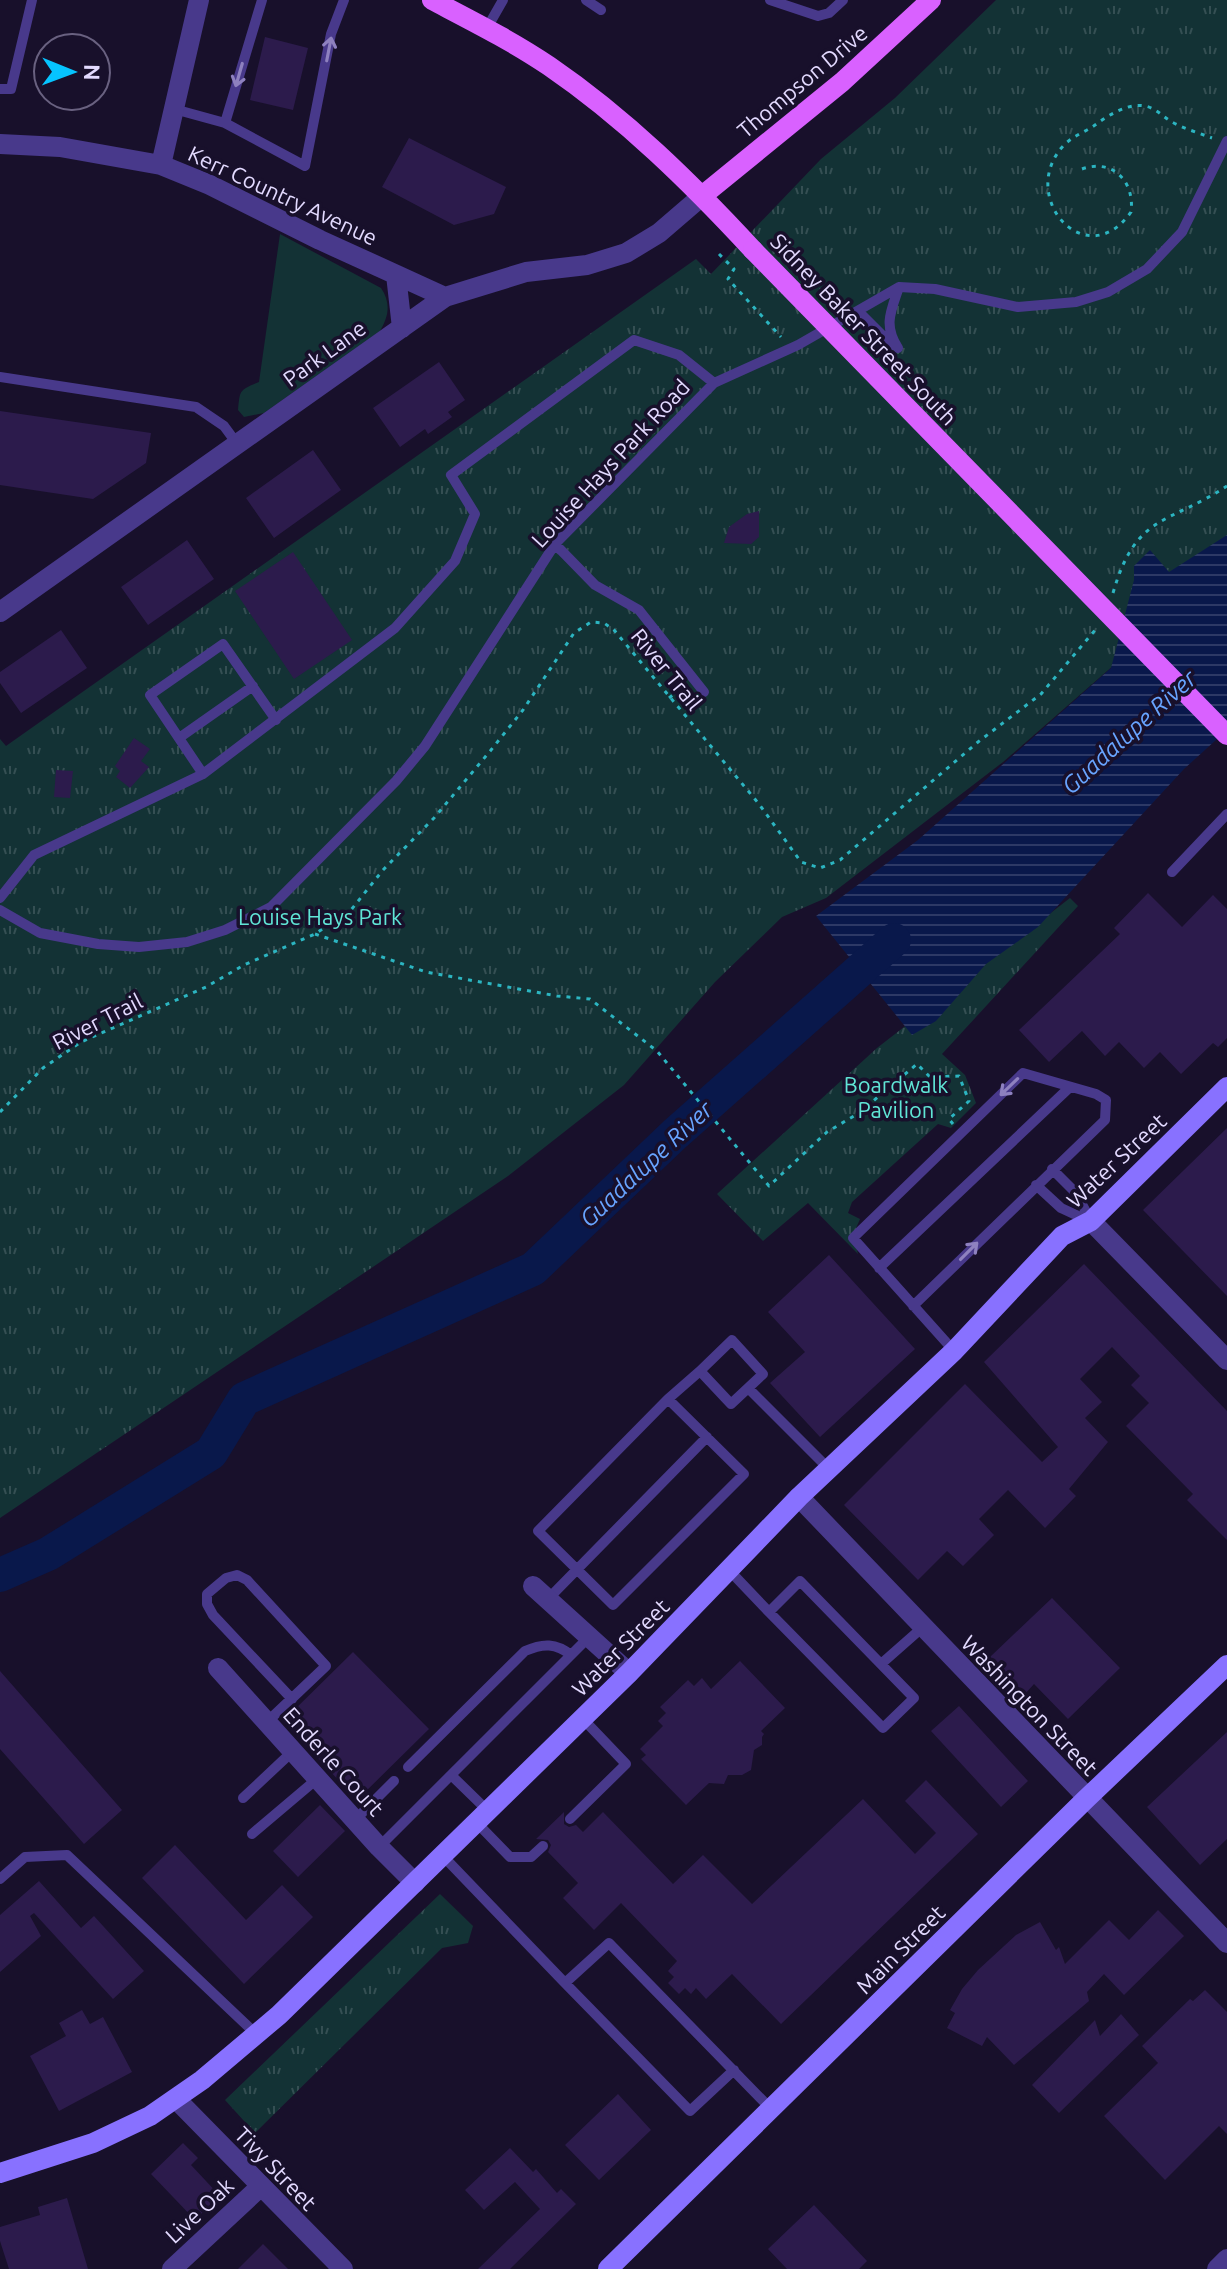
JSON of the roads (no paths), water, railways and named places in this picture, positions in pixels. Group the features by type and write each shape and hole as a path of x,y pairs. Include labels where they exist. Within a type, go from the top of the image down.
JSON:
{"main road":[{"name":"Sidney Baker Street South","path":"432,0 487,28 549,66 625,124 702,196 1227,735"},
{"name":"Thompson Drive","path":"702,196 842,82 931,0"}],"street":[{"path":"161,165 199,0"},
{"name":"Kerr Country Avenue","path":"0,144 60,147 161,165 210,185 445,297"},
{"name":"Park Lane","path":"0,612 445,297 526,272 587,265 626,253 659,233 702,196"},
{"path":"396,275 402,328"},
{"name":"Water Street","path":"0,2173 104,2139 150,2116 176,2099 256,2034 583,1719 799,1497 954,1351 1062,1236 1091,1221 1227,1087"},
{"path":"1091,1221 1227,1360"},
{"name":"Washington Street","path":"799,1497 1227,1943"},
{"path":"540,1592 629,1673"},
{"name":"Main Street","path":"608,2269 1086,1799 1227,1665"},
{"name":"Enderle Court","path":"218,1668 415,1883"},
{"name":"Tivy Street","path":"176,2099 343,2269"},
{"name":"Live Oak","path":"172,2269 260,2187"},
{"path":"1217,2269 1227,2259"}],"lane":[{"path":"0,89 11,89 32,0"},
{"path":"225,123 262,0"},
{"path":"174,109 225,123 305,166 331,34 344,0"},
{"path":"487,28 503,0"},
{"path":"586,0 601,10"},
{"path":"770,0 818,16 829,13 843,0"},
{"path":"858,311 886,341 898,348 890,336 888,319 899,287 919,286 1018,307 1057,305 1108,292 1160,259 1182,232 1227,142"},
{"name":"Louise Hays Park Road","path":"0,910 40,933 98,944 139,947 199,938 225,930 271,907 396,781 425,746 555,544 714,383 791,348 899,287"},
{"path":"0,898 34,855 203,774 395,628 455,561 475,514 451,475 634,340 679,355 714,383"},
{"path":"0,377 196,407 224,426 238,445"},
{"path":"555,544 595,585 639,610 704,692"},
{"path":"203,774 150,695 223,644 276,720"},
{"path":"179,738 253,686"},
{"path":"1172,872 1227,814"},
{"path":"913,1306 1105,1120 1106,1100 1096,1094 1023,1073 853,1238 879,1268 913,1306 954,1351"},
{"path":"879,1268 1070,1087"},
{"path":"1052,1169 1076,1193 1091,1221"},
{"path":"1036,1185 1061,1208 1091,1221"},
{"path":"668,1399 744,1474 613,1605 538,1531 668,1399 732,1340 763,1374 731,1404 700,1371"},
{"path":"748,1388 829,1469"},
{"path":"540,1592 577,1569 707,1437"},
{"path":"729,1570 769,1612 883,1728 914,1698 800,1581 769,1612"},
{"path":"267,1722 292,1699 326,1666 247,1580 237,1575 226,1578 207,1594 207,1604 213,1615 292,1699"},
{"path":"881,1664 923,1627"},
{"path":"379,1847 589,1637"},
{"path":"408,1767 525,1651 539,1645 560,1646 571,1655"},
{"path":"570,1819 626,1764 583,1719"},
{"path":"243,1798 293,1751"},
{"path":"451,1775 510,1857 531,1857 543,1846"},
{"path":"252,1834 317,1779"},
{"path":"355,1820 394,1781"},
{"path":"0,1879 25,1857 67,1855 256,2034"},
{"path":"443,1856 690,2111 734,2070"},
{"path":"565,1983 609,1943 771,2109"}],"water":[{"path":"1227,535 1227,730 1184,769 1038,927 986,964 936,1021 912,1035 816,916 918,840 1111,668 1134,580 1134,566 1150,550 1169,572"}],"waterway":[{"name":"Guadalupe River","path":"0,1575 48,1554 211,1453 244,1399 533,1269 675,1134 894,940"}],"park label":[{"name":"Louise Hays Park","path":"320,916"},
{"name":"Boardwalk Pavilion","path":"896,1096"}]}
